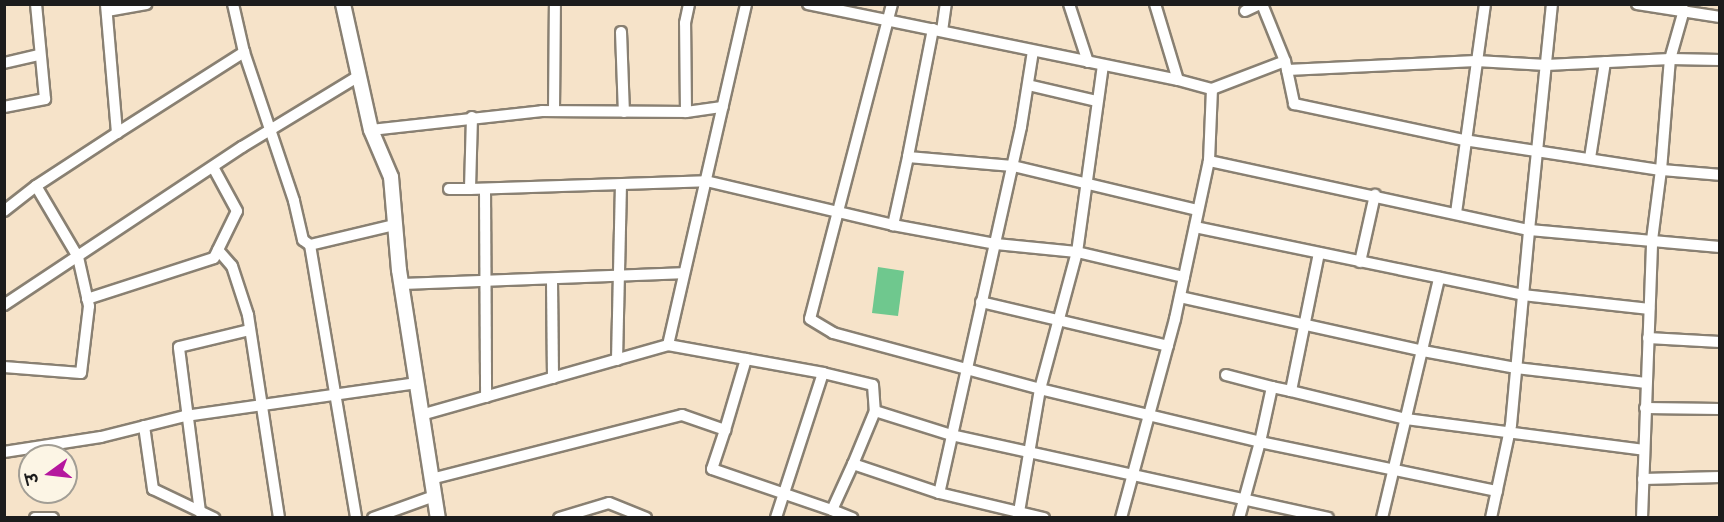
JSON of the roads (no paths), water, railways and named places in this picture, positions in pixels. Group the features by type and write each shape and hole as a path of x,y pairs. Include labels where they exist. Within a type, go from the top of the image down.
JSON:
{"street":[{"path":"4,107 45,99 39,55 36,4"},
{"path":"117,133 107,8 146,4"},
{"path":"233,4 244,52 271,129 303,240 310,245 333,396 356,518"},
{"path":"343,4 357,77 371,130 391,177 401,284 438,518"},
{"path":"686,112 685,23 689,4"},
{"path":"668,345 746,4"},
{"path":"808,4 889,19 1212,89 1286,66 1476,61 1546,65 1719,60"},
{"path":"892,4 810,319 833,333 965,372 1260,442 1497,491"},
{"path":"893,225 946,4"},
{"path":"1069,4 1088,62"},
{"path":"1155,4 1178,80"},
{"path":"1245,10 1261,4 1286,66 1294,104 1464,140 1661,170 1719,175"},
{"path":"1456,213 1464,140 1485,4"},
{"path":"1491,518 1510,432 1552,4"},
{"path":"1637,4 1681,8 1719,17"},
{"path":"554,111 555,5"},
{"path":"1642,518 1652,240 1661,170 1670,60 1681,8"},
{"path":"621,32 624,112"},
{"path":"939,493 1013,166 1033,51"},
{"path":"4,211 36,186 244,52"},
{"path":"4,63 39,55"},
{"path":"1590,158 1605,62"},
{"path":"1018,515 1040,389 1077,252 1103,65"},
{"path":"4,305 213,166 357,77"},
{"path":"1028,85 1097,101"},
{"path":"1121,518 1168,346 1209,161 1212,89"},
{"path":"371,130 472,117 554,111 686,112 723,106"},
{"path":"470,189 472,117"},
{"path":"908,157 1013,166 1198,210"},
{"path":"1209,161 1529,230 1719,247"},
{"path":"87,298 214,258 237,211 213,166"},
{"path":"449,189 706,181 893,225 996,244 1077,252 1184,277"},
{"path":"617,360 617,278 621,185"},
{"path":"4,367 81,374 87,298 78,257 36,186"},
{"path":"485,189 486,397"},
{"path":"1360,262 1375,195"},
{"path":"310,245 394,225"},
{"path":"1195,227 1523,295 1649,309"},
{"path":"218,250 232,266 250,330 279,518"},
{"path":"1291,392 1319,253"},
{"path":"401,284 552,281 683,273"},
{"path":"1382,518 1439,278"},
{"path":"552,281 553,378"},
{"path":"1180,297 1423,351 1516,368 1646,383"},
{"path":"981,302 1059,318 1168,346"},
{"path":"200,512 185,416 179,347 250,330"},
{"path":"1648,338 1719,342"},
{"path":"421,416 668,345 824,373 873,385 875,411 832,510"},
{"path":"746,359 712,469 783,491 852,518"},
{"path":"776,518 783,491 824,373"},
{"path":"1226,375 1406,419 1644,450"},
{"path":"4,452 91,439 185,416 416,383"},
{"path":"1239,518 1272,387"},
{"path":"1645,408 1719,409"},
{"path":"875,411 951,435 1133,473 1328,518"},
{"path":"431,479 682,415 725,430"},
{"path":"144,426 153,489 214,518"},
{"path":"853,464 939,493 1018,515 1044,518"},
{"path":"1643,479 1719,477"},
{"path":"373,518 434,496"},
{"path":"559,518 609,503 646,518"},
{"path":"36,517 53,518"}]}
